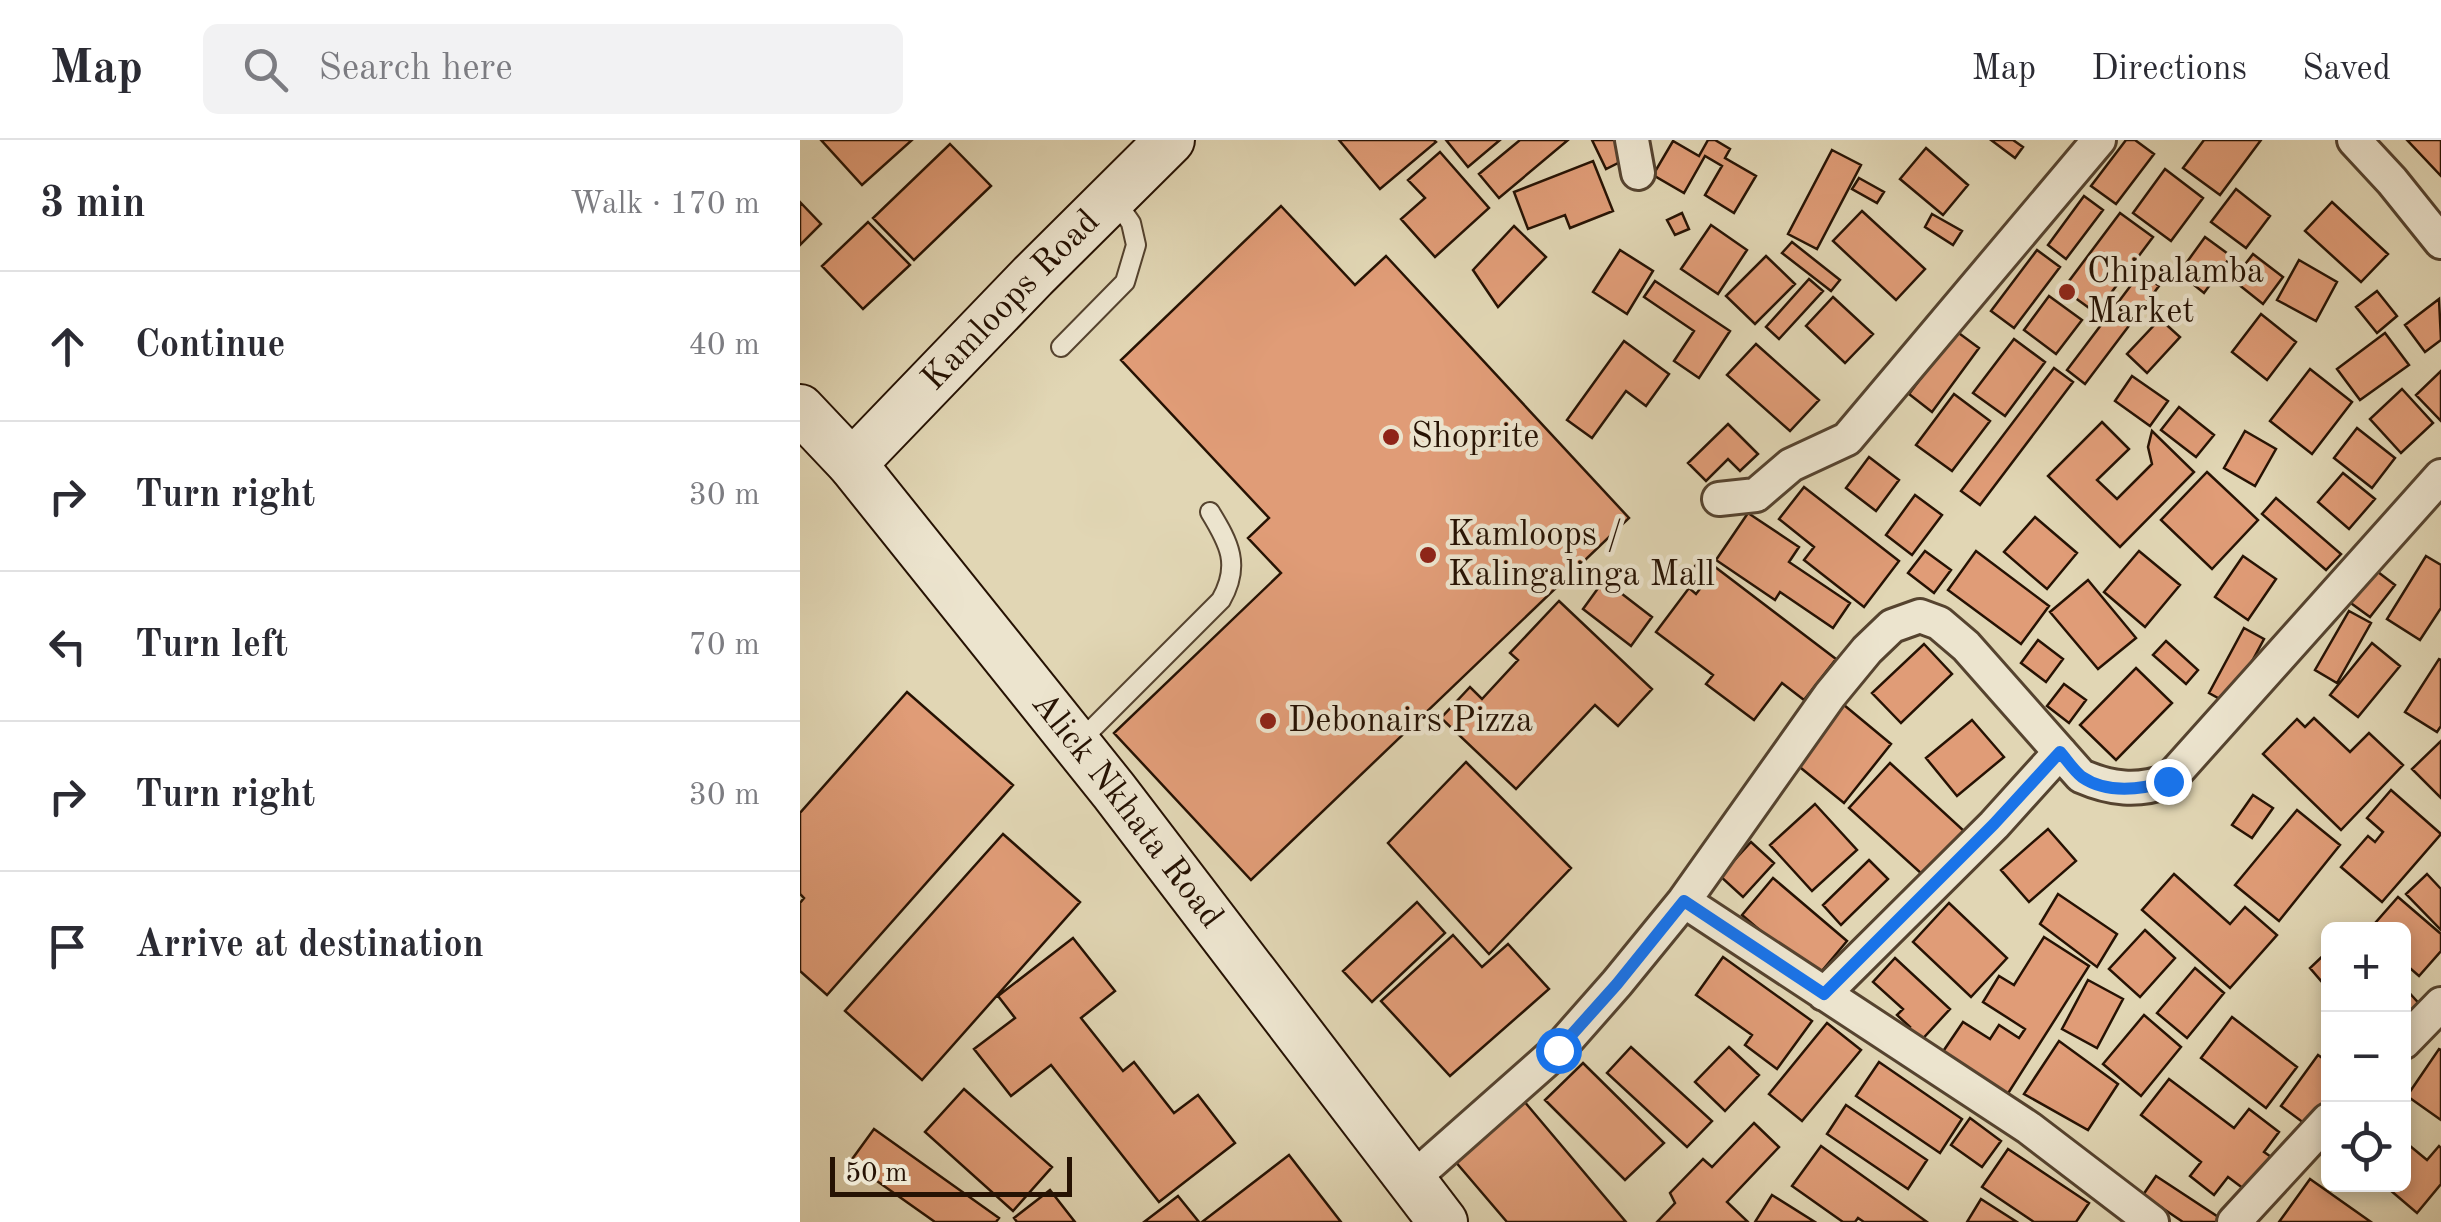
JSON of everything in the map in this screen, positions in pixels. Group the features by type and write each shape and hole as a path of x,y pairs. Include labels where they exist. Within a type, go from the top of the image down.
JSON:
{"main road":[{"name":"Kamloops Road","path":"852,464 1032,276 1170,140"},
{"name":"Alick Nkhata Road","path":"800,409 852,464 1077,745 1443,1222"}],"street":[{"path":"1632,140 1638,173"},
{"path":"1719,500 1756,495 1791,465 1847,439 2099,140"},
{"path":"2354,140 2441,242"},
{"path":"1410,1181 1558,1050 1617,984 1684,901 1830,695 1892,626 1920,616 1939,624 1966,646 2081,776 2103,786 2150,788 2168,781 2441,476"},
{"path":"1824,994 1994,824 2060,752"},
{"path":"1684,901 2029,1128 2152,1222"},
{"path":"2411,1035 2441,1004"},
{"path":"2234,1222 2321,1128"}],"lane":[{"path":"1061,347 1125,282 1136,245 1131,223 1113,197"},
{"path":"1077,745 1221,600 1230,584 1232,558 1226,538 1210,512"}],"building":[{"path":"821,140 912,140 862,185"},
{"path":"1339,140 1434,140 1436,142 1380,189"},
{"path":"1446,140 1500,140 1468,167"},
{"path":"1520,140 1568,140 1499,198 1479,174"},
{"path":"1592,140 1619,140 1628,158 1606,169"},
{"path":"1708,140 1730,149 1725,158 1756,176 1734,213 1705,195 1722,166 1705,156 1684,193 1653,175 1673,141 1699,156"},
{"path":"1991,140 2013,140 2023,147 2015,158"},
{"path":"2126,140 2135,140 2154,154 2116,204 2091,186"},
{"path":"2204,140 2261,140 2220,195 2183,168"},
{"path":"2407,140 2441,140 2441,176"},
{"path":"950,144 991,186 914,260 873,218"},
{"path":"1926,148 1968,185 1943,215 1900,179"},
{"path":"1832,150 1861,165 1817,249 1788,234"},
{"path":"1440,152 1489,208 1435,257 1401,219 1425,198 1408,180"},
{"path":"1593,161 1613,211 1570,228 1565,215 1528,229 1514,192"},
{"path":"2165,169 2203,198 2171,241 2133,213"},
{"path":"1859,178 1884,192 1877,203 1852,189"},
{"path":"2236,189 2270,216 2246,248 2211,222"},
{"path":"2084,196 2103,210 2066,259 2048,245"},
{"path":"800,202 821,224 800,245"},
{"path":"2332,202 2388,254 2361,282 2305,231"},
{"name":"Kamloops / Kalingalinga Mall","path":"1281,206 1355,285 1386,256 1629,518 1251,880 1114,733 1281,573 1248,538 1269,518 1121,360"},
{"path":"1862,211 1925,269 1896,300 1833,241"},
{"path":"1682,213 1689,229 1675,235 1667,220"},
{"path":"2120,213 2153,237 2096,313 2063,289"},
{"path":"1932,214 1962,231 1953,245 1925,227"},
{"path":"868,222 910,265 863,309 822,266"},
{"path":"1711,225 1747,250 1718,294 1681,269"},
{"path":"1514,226 1546,257 1498,307 1473,270"},
{"path":"2205,237 2231,256 2204,293 2179,273"},
{"path":"1792,242 1840,280 1831,291 1782,253"},
{"path":"1620,250 1653,271 1627,314 1593,292"},
{"path":"2037,250 2060,267 2014,328 1991,311"},
{"path":"2253,254 2283,277 2263,304 2233,280"},
{"path":"1766,256 1795,284 1755,324 1726,296"},
{"path":"2299,260 2337,282 2316,321 2277,300"},
{"path":"2141,272 2159,286 2085,384 2067,370"},
{"path":"1809,279 1823,291 1779,339 1766,327"},
{"path":"1655,281 1730,331 1699,378 1674,361 1694,331 1644,297"},
{"path":"2377,291 2397,316 2377,333 2356,307"},
{"path":"2049,296 2082,320 2056,354 2024,330"},
{"path":"1833,297 1873,334 1845,363 1806,326"},
{"path":"2439,299 2441,340 2425,352 2405,325"},
{"path":"2261,314 2296,342 2267,380 2232,352"},
{"path":"2160,319 2180,337 2147,373 2127,354"},
{"path":"1956,331 1979,348 1932,412 1909,394"},
{"path":"2385,333 2409,365 2360,400 2337,369"},
{"path":"2014,339 2045,362 2005,416 1973,393"},
{"path":"1624,341 1669,374 1646,406 1626,391 1592,438 1567,420"},
{"path":"1756,344 1819,400 1790,431 1727,375"},
{"path":"2054,368 2073,382 1980,505 1961,491"},
{"path":"2310,369 2352,402 2312,454 2270,421"},
{"path":"2441,371 2441,421 2416,395"},
{"path":"2132,376 2168,401 2150,426 2115,401"},
{"path":"2402,389 2433,423 2401,453 2370,419"},
{"path":"1954,394 1990,421 1952,471 1916,445"},
{"path":"2179,407 2214,435 2196,457 2161,430"},
{"path":"2102,422 2129,449 2097,480 2117,499 2152,464 2148,447 2152,431 2194,472 2120,547 2048,476"},
{"path":"1728,424 1758,454 1740,471 1728,459 1706,481 1688,463"},
{"path":"2357,428 2395,458 2372,488 2334,458"},
{"path":"2245,431 2276,449 2255,486 2224,468"},
{"path":"1869,457 1899,480 1876,511 1846,488"},
{"path":"2207,472 2258,520 2212,569 2161,520"},
{"path":"2343,473 2375,499 2349,529 2318,502"},
{"path":"1804,487 1899,561 1864,607 1804,560 1814,547 1779,519"},
{"path":"1915,495 1942,515 1912,555 1886,535"},
{"path":"2276,498 2341,554 2326,570 2262,514"},
{"path":"1748,513 1799,547 1789,562 1850,603 1833,628 1780,592 1775,600 1716,560"},
{"path":"2035,517 2077,553 2047,589 2004,552"},
{"path":"1925,551 1951,570 1934,593 1908,573"},
{"path":"1976,551 2049,606 2021,644 1948,590"},
{"path":"2139,551 2180,585 2145,627 2104,592"},
{"path":"2243,556 2276,579 2248,620 2215,597"},
{"path":"2426,556 2441,565 2441,608 2420,640 2387,619"},
{"path":"1702,557 1836,659 1804,700 1782,683 1754,720 1706,684 1713,675 1656,632 1689,588 1696,594 1703,585 1689,574"},
{"path":"2374,569 2395,585 2370,617 2348,601"},
{"path":"1604,580 1652,617 1631,646 1583,609"},
{"path":"2088,580 2136,638 2098,669 2050,612"},
{"path":"1559,601 1652,689 1618,726 1595,705 1516,789 1441,718 1470,687 1482,699 1518,660 1510,653"},
{"path":"2349,611 2371,623 2337,683 2315,670"},
{"path":"2244,628 2264,639 2229,704 2209,693"},
{"path":"2038,640 2063,659 2046,682 2021,663"},
{"path":"2166,641 2198,670 2186,684 2153,655"},
{"path":"2372,643 2400,666 2358,717 2330,695"},
{"path":"1924,644 1952,674 1901,723 1872,693"},
{"path":"2439,659 2441,726 2437,732 2405,712"},
{"path":"2136,668 2172,703 2116,760 2080,725"},
{"path":"2064,684 2086,700 2069,723 2047,706"},
{"path":"907,692 1013,785 827,995 800,971 800,903 804,898 800,894 800,813"},
{"path":"1844,705 1891,744 1844,803 1796,764"},
{"path":"2314,718 2350,752 2369,733 2403,765 2341,830 2263,754 2297,719 2305,727"},
{"path":"1972,720 2004,757 1957,796 1926,758"},
{"path":"2441,741 2441,798 2412,769"},
{"path":"1466,762 1571,868 1489,954 1388,843"},
{"path":"1890,763 1964,831 1923,875 1849,808"},
{"path":"2391,790 2441,834 2382,902 2341,867 2368,836 2375,842 2383,832 2367,818"},
{"path":"2253,795 2273,808 2252,838 2232,825"},
{"path":"1815,804 1857,850 1812,891 1770,845"},
{"path":"2297,810 2340,845 2279,921 2235,885"},
{"path":"2048,829 2076,861 2029,902 2001,870"},
{"path":"1003,834 1080,902 922,1080 845,1011"},
{"path":"1751,842 1774,863 1743,897 1720,876"},
{"path":"1869,860 1888,879 1841,925 1823,905"},
{"path":"2174,874 2230,924 2245,907 2277,935 2230,988 2142,910"},
{"path":"2427,874 2441,889 2441,930 2406,894"},
{"path":"1773,878 1847,941 1816,978 1742,915"},
{"path":"2058,894 2117,934 2097,967 2040,924"},
{"path":"2398,897 2441,934 2441,951 2419,976 2411,969 2411,922 2376,922"},
{"path":"1417,902 1445,933 1372,1002 1343,971"},
{"path":"1949,903 2007,958 1971,997 1913,942"},
{"path":"2145,930 2175,958 2140,997 2109,969"},
{"path":"1453,935 1482,967 1508,944 1549,989 1450,1076 1381,1001"},
{"path":"2044,937 2089,966 2007,1095 1942,1053 1963,1022 1990,1039 1999,1025 2019,1038 2025,1029 1983,1002 1999,976 2014,985"},
{"path":"1073,938 1115,991 1081,1018 1123,1071 1134,1062 1174,1113 1198,1095 1235,1143 1159,1202 1051,1065 1011,1096 974,1049 1015,1018 998,996"},
{"path":"1723,957 1812,1021 1777,1069 1745,1045 1752,1035 1696,995"},
{"path":"1895,958 1950,1009 1917,1045 1903,1038 1910,1027 1897,1015 1903,1009 1873,982"},
{"path":"2321,958 2321,981 2310,968"},
{"path":"2195,968 2224,993 2187,1038 2157,1013"},
{"path":"2088,980 2123,999 2097,1048 2062,1029"},
{"path":"2411,995 2424,1009 2411,1021"},
{"path":"2144,1015 2181,1047 2141,1096 2103,1064"},
{"path":"2232,1017 2297,1067 2266,1108 2201,1058"},
{"path":"1827,1023 1861,1050 1802,1121 1769,1094"},
{"path":"2059,1041 2118,1084 2088,1130 2024,1094"},
{"path":"1631,1047 1712,1121 1687,1147 1607,1073"},
{"path":"1729,1047 1759,1075 1725,1111 1695,1082"},
{"path":"2441,1050 2441,1120 2411,1099 2411,1090"},
{"path":"2318,1055 2321,1057 2321,1116 2312,1129 2281,1106"},
{"path":"1879,1062 1962,1119 1940,1153 1856,1096"},
{"path":"1583,1063 1664,1143 1625,1180 1545,1100"},
{"path":"2169,1079 2234,1128 2249,1109 2279,1132 2264,1152 2277,1161 2252,1195 2228,1177 2214,1195 2190,1176 2201,1162 2141,1115"},
{"path":"964,1089 1052,1167 1013,1211 925,1132"},
{"path":"1518,1094 1626,1222 1507,1222 1448,1153"},
{"path":"1846,1105 1927,1160 1908,1189 1827,1134"},
{"path":"1970,1118 2001,1141 1982,1167 1951,1145"},
{"path":"1754,1123 1779,1147 1727,1202 1748,1222 1657,1222 1675,1203 1670,1193 1703,1159 1712,1167"},
{"path":"874,1129 999,1218 996,1222 935,1222 850,1162"},
{"path":"1821,1146 1927,1222 1864,1222 1858,1218 1855,1222 1843,1222 1792,1186"},
{"path":"2439,1146 2441,1184 2417,1213 2392,1192 2411,1192 2411,1147 2427,1160"},
{"path":"2008,1149 2089,1203 2076,1222 2034,1222 1982,1187"},
{"path":"1289,1155 1341,1222 1202,1222"},
{"path":"2156,1176 2226,1222 2183,1222 2143,1195"},
{"path":"2310,1179 2321,1187 2321,1192 2328,1192 2371,1222 2279,1222"},
{"path":"1050,1190 1075,1222 1017,1222 1014,1218"},
{"path":"1772,1195 1815,1222 1755,1222"},
{"path":"1178,1196 1199,1222 1144,1222"},
{"path":"1981,1199 2017,1222 1967,1222"}],"place":[{"name":"Chipalamba Market","path":"2067,292"},
{"name":"Shoprite","path":"1391,437"},
{"name":"Kamloops / Kalingalinga Mall","path":"1428,555"},
{"name":"Debonairs Pizza","path":"1268,721"}],"route":[{"path":"1558,1050 1684,901 1824,994 1994,824 2060,752 2081,776 2103,786 2150,788 2168,781"}]}
